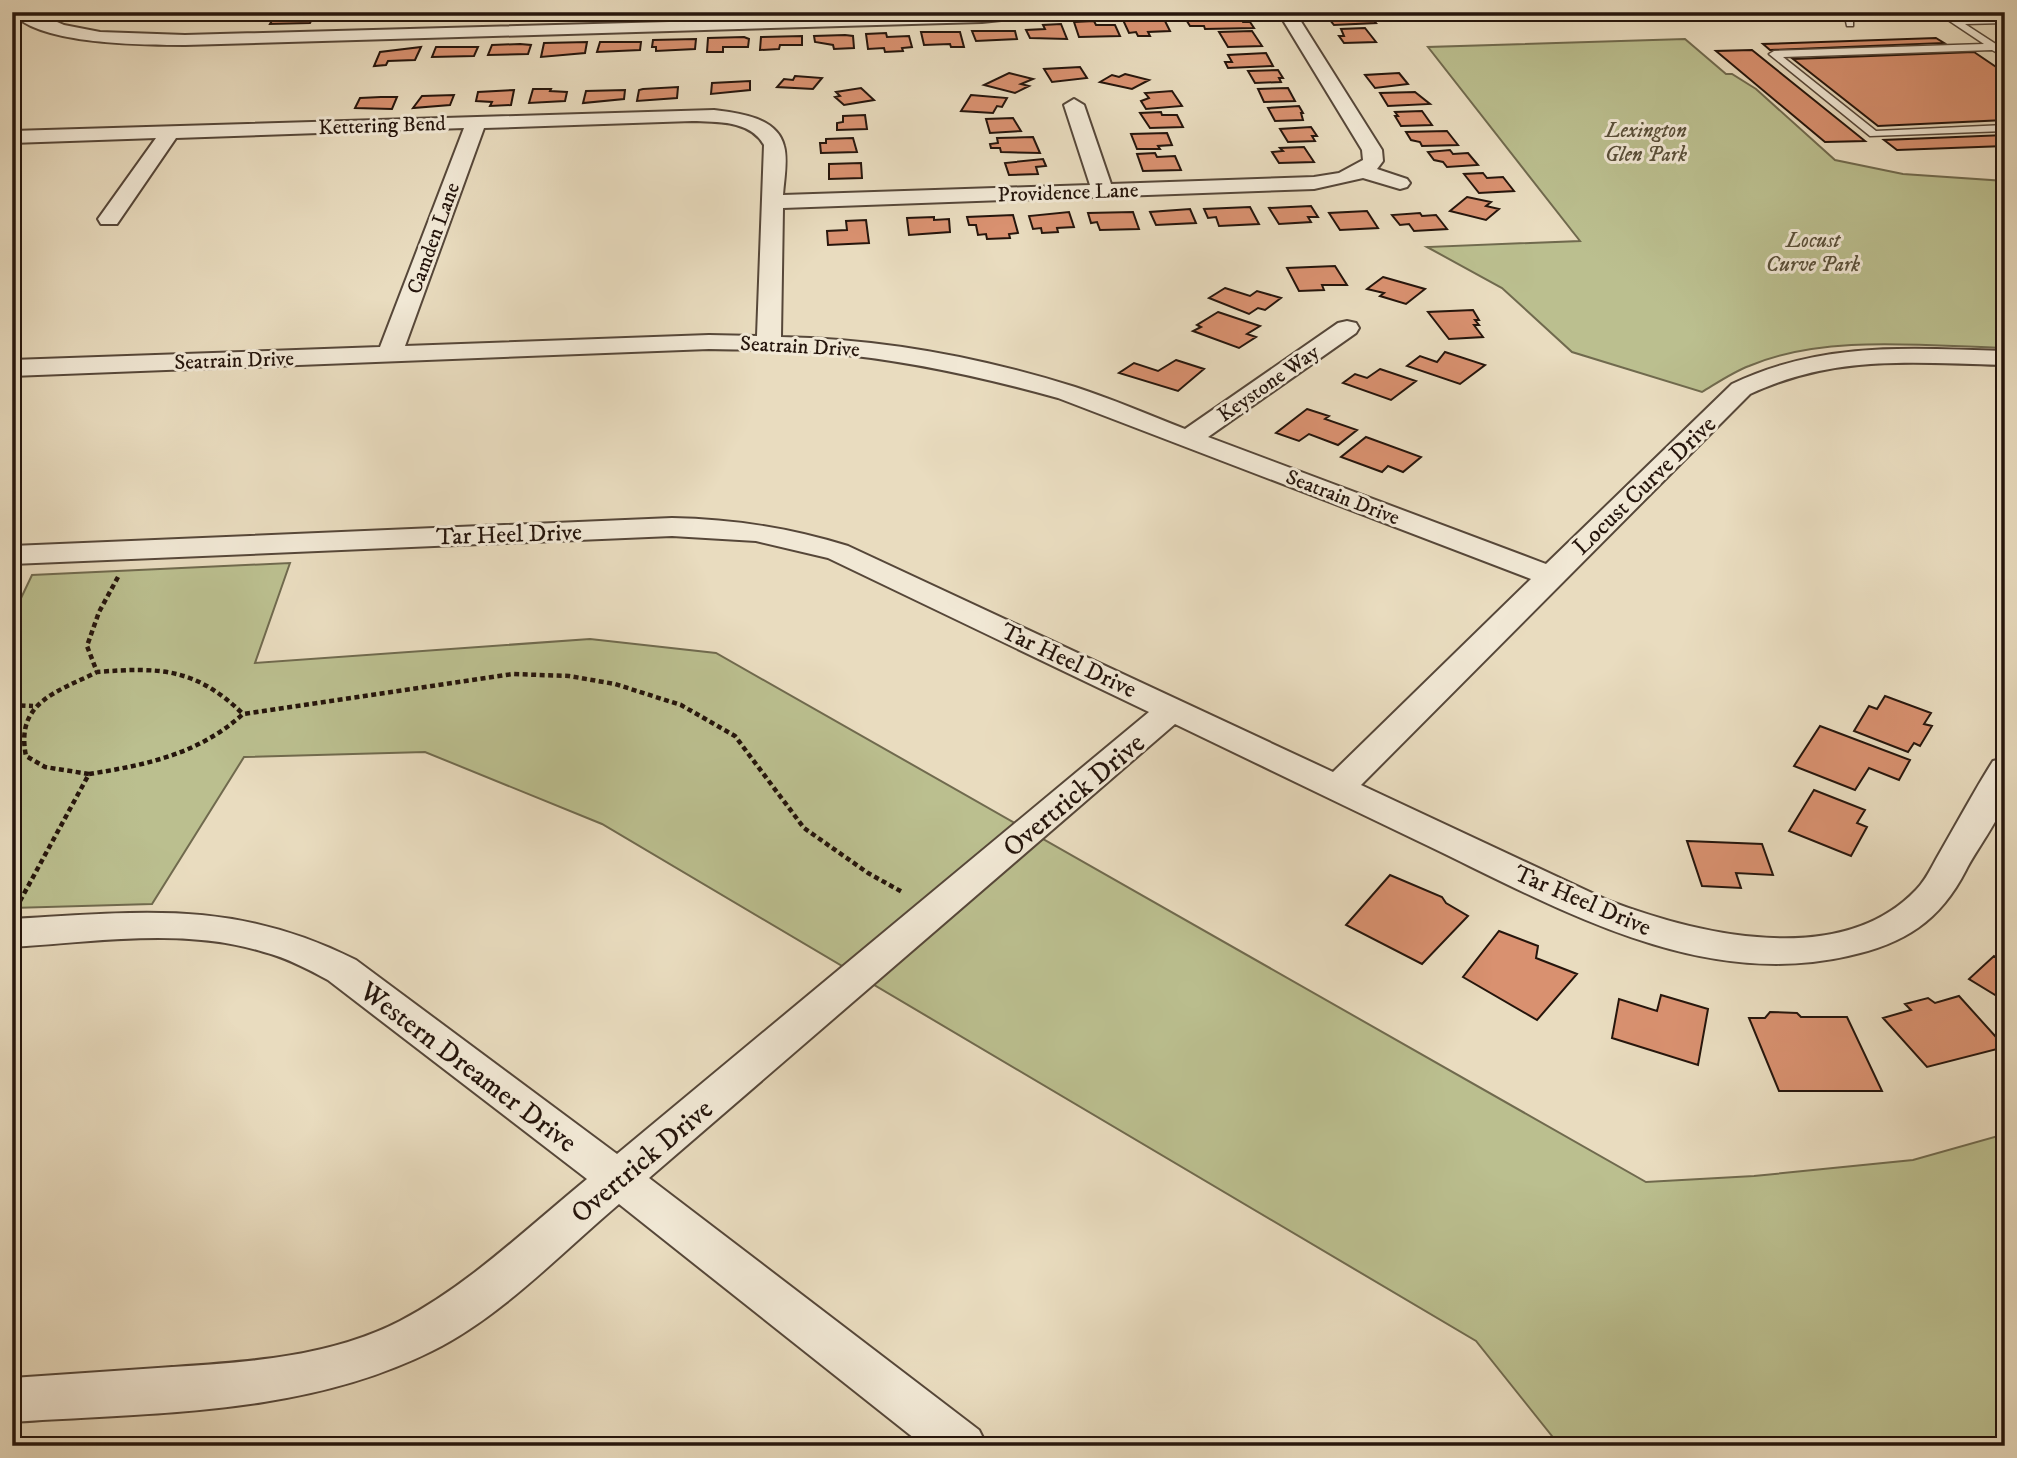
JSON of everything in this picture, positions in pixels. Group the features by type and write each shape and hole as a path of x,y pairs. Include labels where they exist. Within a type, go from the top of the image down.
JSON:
{"street":[{"path":"20,12 56,28 134,39 367,27 968,17 1030,12"},
{"path":"1286,12 1372,150 1373,161 1361,172"},
{"path":"1074,105 1103,192"},
{"path":"750,124 777,113"},
{"name":"Kettering Bend","path":"12,137 692,115 715,116 750,124"},
{"name":"Camden Lane","path":"390,354 476,122"},
{"path":"750,124 763,130 774,145 769,342"},
{"path":"109,219 170,132"},
{"path":"1361,172 1400,183"},
{"name":"Providence Lane","path":"774,202 1314,183 1343,179 1361,172"},
{"name":"Keystone Way","path":"1189,438 1347,328"},
{"name":"Seatrain Drive","path":"12,368 769,342 878,351 982,369 1067,393 1550,576"},
{"name":"Locust Curve Drive","path":"1346,779 1741,389 1762,377 1799,365 1856,357 2005,358"},
{"name":"Tar Heel Drive","path":"12,555 672,527 754,530 798,539 838,552 1172,709 1346,779 1622,921 1674,938 1730,948 1780,951 1830,947 1876,934 1912,915 1934,894 2005,769"},
{"name":"Overtrick Drive","path":"12,1400 244,1384 291,1378 356,1360 416,1336 474,1300 1172,709"},
{"name":"Western Dreamer Drive","path":"13,922 200,927 253,935 301,949 342,970 619,1179 962,1446"}],"lane":[{"path":"1848,12 1850,24"},
{"path":"1940,12 2005,54"},
{"path":"1955,22 2005,20"},
{"path":"1994,47 1774,54 1874,134 2005,128"}],"path":[{"path":"97,672 87,646 110,591 137,550"},
{"path":"243,714 223,691 189,674 134,668 97,672 33,706 23,722 20,739 26,756 45,767 89,774 138,767 172,757 226,732 243,714 513,674 569,676 615,684 681,705 735,736 804,828 868,873 936,911"},
{"path":"12,705 33,706"},
{"path":"13,922 89,774"}],"green space":[{"name":"Locust Curve Park","path":"1685,39 1726,74 1732,74 1756,89 1835,160 1903,174 2005,181 2005,348 1875,344 1809,349 1749,366 1702,392 1572,352 1502,288 1427,247 1580,241 1428,47"},
{"path":"290,563 255,663 590,639 716,653 1646,1182 1754,1176 1913,1160 2005,1134 2005,1446 1560,1446 1476,1341 602,824 425,752 244,757 152,904 12,908 12,617 32,575"}],"building":[{"path":"286,12 329,12 327,16 313,17 310,23 270,24 274,17 283,17"},
{"path":"454,12 452,17 409,20 412,14"},
{"path":"503,12 545,12 544,17 513,18 501,17"},
{"path":"1328,12 1368,13 1376,23 1334,25 1326,15 1330,14"},
{"path":"1239,16 1243,22 1250,22 1254,28 1205,29 1204,26 1190,26 1185,18"},
{"path":"1164,19 1170,31 1148,32 1150,36 1129,33 1123,20"},
{"path":"1094,21 1096,25 1115,25 1120,36 1079,37 1074,22"},
{"path":"1061,24 1067,39 1030,38 1026,30 1045,29 1043,25"},
{"path":"1365,28 1376,42 1344,43 1339,36 1344,36 1341,29"},
{"path":"972,31 1015,31 1017,39 976,41"},
{"path":"1252,31 1262,46 1228,47 1219,32"},
{"path":"921,32 960,32 964,47 951,47 950,44 924,45"},
{"path":"886,33 887,37 909,36 912,47 902,48 903,51 885,52 884,48 868,49 866,34"},
{"path":"802,36 802,45 780,45 779,49 760,50 761,37"},
{"path":"814,36 853,36 854,48 834,49 833,45 815,42"},
{"path":"708,38 749,39 748,47 723,47 723,52 707,52"},
{"path":"1936,38 1944,43 1770,50 1763,44"},
{"path":"696,39 695,49 656,51 656,47 652,47 653,40"},
{"path":"587,42 585,53 541,57 544,43"},
{"path":"600,42 641,42 640,50 597,52"},
{"path":"492,45 531,45 528,54 488,55"},
{"path":"421,47 415,60 388,61 386,65 374,66 380,52"},
{"path":"436,47 478,47 474,56 432,57"},
{"path":"1752,50 1865,141 1825,142 1716,51"},
{"path":"1974,52 2005,73 2005,120 1878,126 1793,59"},
{"path":"1266,53 1273,66 1228,68 1225,62 1232,62 1228,55"},
{"path":"1080,67 1087,78 1052,82 1044,69"},
{"path":"1278,70 1283,78 1279,78 1281,82 1255,83 1248,71"},
{"path":"1009,73 1033,79 1021,84 1029,86 1015,93 984,85"},
{"path":"1399,73 1408,84 1375,88 1365,75"},
{"path":"1125,74 1149,80 1132,89 1100,82 1112,75 1119,77"},
{"path":"795,76 822,78 813,89 777,87 784,79 793,80"},
{"path":"750,81 750,90 711,94 712,83"},
{"path":"678,87 677,98 637,101 639,90"},
{"path":"861,88 874,100 844,105 835,97 840,96 836,92"},
{"path":"1288,88 1295,101 1264,102 1258,89"},
{"path":"533,89 567,92 565,101 529,103"},
{"path":"514,90 511,105 490,106 492,102 476,101 478,92"},
{"path":"625,90 624,99 583,103 586,91"},
{"path":"1172,91 1182,106 1146,109 1141,101 1149,98 1145,93"},
{"path":"1415,92 1430,104 1388,106 1380,93"},
{"path":"454,95 450,105 413,108 422,96"},
{"path":"971,95 1007,98 1002,107 997,106 993,113 961,111"},
{"path":"397,97 392,109 355,108 360,98"},
{"path":"1299,106 1303,120 1275,121 1268,108"},
{"path":"1422,111 1432,125 1401,126 1395,116 1398,116 1395,112"},
{"path":"1161,112 1162,115 1177,115 1183,127 1150,128 1140,113"},
{"path":"865,115 867,129 837,130 837,123 843,122 843,116"},
{"path":"1013,118 1021,131 990,133 986,119"},
{"path":"1311,127 1317,136 1312,136 1315,141 1288,142 1280,129"},
{"path":"1447,131 1458,145 1422,146 1420,142 1411,140 1406,132"},
{"path":"1167,133 1172,145 1158,146 1160,149 1137,149 1131,134"},
{"path":"2005,135 2005,146 1897,150 1884,140"},
{"path":"1033,137 1040,153 1001,152 1000,148 991,148 990,144 998,143 997,138"},
{"path":"853,138 857,152 821,153 820,143 826,143 826,139"},
{"path":"1304,147 1314,162 1279,163 1272,152 1283,151 1280,148"},
{"path":"1450,150 1453,154 1468,153 1478,165 1447,167 1443,162 1434,160 1428,152"},
{"path":"1155,153 1157,157 1175,156 1181,170 1143,171 1137,154"},
{"path":"1043,159 1046,166 1036,167 1038,174 1009,175 1005,163"},
{"path":"861,163 862,178 829,179 829,164"},
{"path":"1483,173 1487,178 1503,177 1514,191 1479,193 1464,174"},
{"path":"1467,197 1491,202 1486,206 1499,209 1486,220 1450,211"},
{"path":"1311,206 1318,217 1308,217 1311,222 1279,224 1269,208"},
{"path":"1250,207 1259,224 1219,226 1216,217 1208,218 1204,209"},
{"path":"1190,209 1196,223 1156,225 1150,212"},
{"path":"1367,211 1378,228 1340,230 1329,213"},
{"path":"1069,212 1074,227 1057,228 1058,232 1042,233 1041,228 1033,229 1029,216"},
{"path":"1133,212 1139,229 1100,230 1097,222 1091,223 1088,213"},
{"path":"1420,213 1422,216 1436,215 1447,229 1414,231 1409,224 1400,225 1392,215"},
{"path":"1013,215 1018,233 1009,234 1010,238 987,239 986,234 978,235 976,225 969,225 967,217"},
{"path":"934,217 934,220 949,219 950,232 909,235 907,218"},
{"path":"866,220 869,243 828,245 827,231 847,230 846,221"},
{"path":"1335,266 1347,285 1322,285 1324,290 1299,291 1287,268"},
{"path":"1383,277 1425,289 1406,304 1380,296 1384,293 1367,289"},
{"path":"1225,288 1250,296 1257,291 1281,298 1265,310 1258,308 1249,314 1209,298"},
{"path":"1473,310 1479,320 1475,320 1479,325 1474,325 1483,337 1449,339 1428,312"},
{"path":"1218,312 1260,326 1247,334 1256,337 1239,348 1193,331 1201,327 1197,325"},
{"path":"1445,352 1485,365 1460,384 1407,366 1420,356 1437,362"},
{"path":"1176,360 1204,369 1178,391 1119,373 1134,363 1158,371"},
{"path":"1380,369 1416,381 1391,400 1343,383 1355,374 1367,378"},
{"path":"1307,409 1329,416 1325,419 1357,430 1338,445 1309,434 1299,441 1276,433"},
{"path":"1366,437 1421,457 1403,472 1388,466 1382,472 1341,457"},
{"path":"1885,696 1931,713 1924,724 1932,726 1920,746 1914,743 1908,752 1854,731 1869,706 1877,709"},
{"path":"1820,726 1910,760 1899,780 1869,768 1855,790 1794,766"},
{"path":"1814,790 1865,810 1857,823 1867,827 1851,856 1789,831"},
{"path":"1687,841 1762,844 1773,875 1736,873 1741,888 1702,886"},
{"path":"1390,875 1442,897 1446,903 1468,916 1422,964 1346,925"},
{"path":"1499,931 1538,946 1536,958 1577,974 1537,1020 1463,977"},
{"path":"1994,956 2005,963 2005,1001 1969,979"},
{"path":"1661,995 1708,1009 1698,1065 1612,1038 1619,999 1657,1011"},
{"path":"1959,996 2005,1047 1927,1067 1883,1018 1911,1010 1905,1004 1928,998 1935,1003"},
{"path":"1770,1012 1797,1013 1801,1017 1847,1017 1882,1091 1779,1091 1749,1018 1765,1018"}],"park label":[{"name":"Lexington Glen Park","path":"1646,142"}]}
